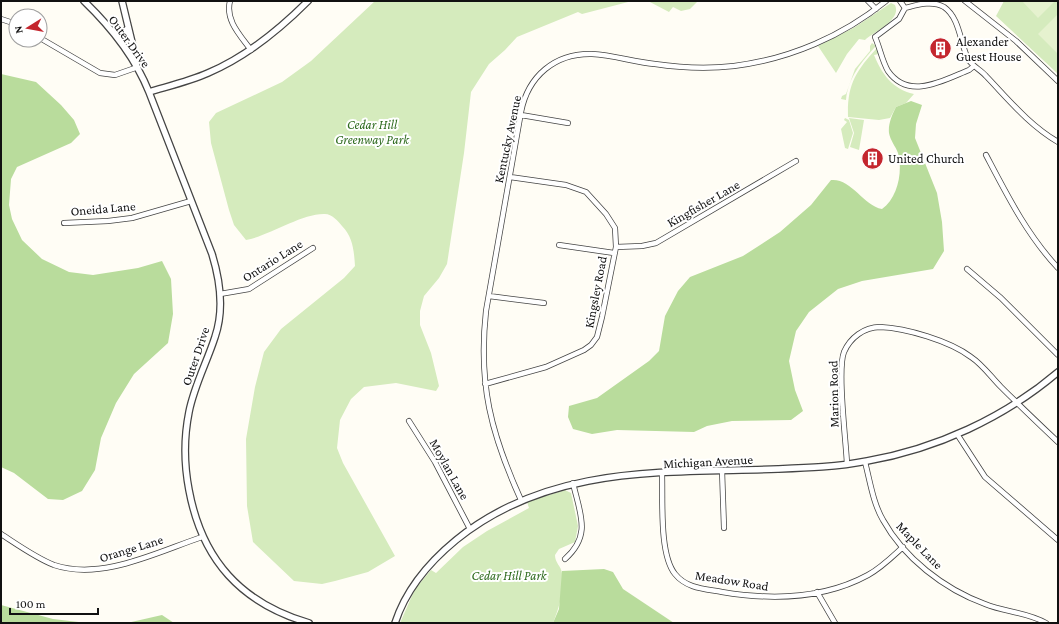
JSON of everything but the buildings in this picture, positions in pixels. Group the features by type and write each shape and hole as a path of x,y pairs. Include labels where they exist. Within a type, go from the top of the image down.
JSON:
{"street":[{"name":"Outer Drive","path":"84,1 116,36 138,67 212,254 220,294 215,337 195,387 186,430 187,477 193,508 202,537 215,559 227,574 252,598 271,609 309,623"},
{"path":"48,43 100,73 115,75 138,67 122,1"},
{"path":"230,1 229,13 232,23 250,50"},
{"path":"149,92 208,74 250,50 284,24 308,1"},
{"path":"868,1 876,9"},
{"name":"Kentucky Avenue","path":"521,500 497,442 489,413 485,384 484,334 489,296 521,115 528,90 536,78 550,65 568,57 592,54 680,67 714,67 748,64 776,58 817,43 857,22 886,1"},
{"path":"900,1 905,8"},
{"path":"965,1 1016,41 1058,81"},
{"path":"905,8 931,3 942,6 946,9 954,20 969,60 974,66 985,75 1025,117 1046,135 1058,142"},
{"path":"905,8 899,19 875,37 889,72 900,81 913,87 925,87 969,70 974,66"},
{"path":"116,36 123,34 128,28"},
{"path":"521,115 568,123"},
{"path":"986,155 1013,207 1028,231 1058,268"},
{"name":"Kingfisher Lane","path":"616,247 642,246 656,243 796,161"},
{"path":"510,177 566,185 586,192 606,214 615,228 616,247"},
{"name":"Oneida Lane","path":"64,223 108,221 137,217 190,201"},
{"path":"559,245 614,253"},
{"name":"Kingsley Road","path":"485,384 546,367 584,350 591,345 597,337 616,247"},
{"name":"Ontario Lane","path":"220,294 249,289 313,248"},
{"path":"967,269 1001,298 1058,355"},
{"path":"489,296 544,304"},
{"name":"Marion Road","path":"847,464 843,388 843,354 853,338 863,331 879,327 919,335 947,343 973,358 1017,402"},
{"name":"Michigan Avenue","path":"395,623 400,608 425,569 446,548 470,529 497,512 521,500 573,483 618,476 722,470 806,468 865,462 906,453 956,434 1017,402 1058,372"},
{"path":"1017,402 1058,442"},
{"name":"Moylan Lane","path":"409,421 434,462 470,529"},
{"path":"956,434 985,477 1058,540"},
{"name":"Maple Lane","path":"865,462 871,488 882,519 903,547 927,571 940,581 991,607 1030,616 1046,623"},
{"path":"722,470 724,528"},
{"name":"Meadow Road","path":"662,474 666,554 672,569 681,580 688,585 748,596 773,598 818,592 864,577 888,561 903,547"},
{"path":"565,559 572,553 582,536 582,526 573,483"},
{"name":"Orange Lane","path":"1,534 52,564 64,568 87,570 114,567 202,537"},
{"path":"818,592 834,623"}],"green space":[{"name":"Cedar Hill Greenway Park","path":"375,1 632,1 582,14 578,12 517,37 489,64 471,92 464,153 447,264 439,278 424,296 420,311 420,325 431,353 439,386 436,391 396,383 364,387 351,399 340,420 337,448 343,463 395,556 368,572 335,581 322,584 294,581 253,542 247,506 246,439 255,387 264,352 281,329 344,278 355,266 353,250 351,240 346,230 335,218 325,214 306,217 255,238 246,240 234,225 229,210 211,143 209,122 216,113 282,82 311,61"},
{"path":"648,1 698,1 690,9 681,11 673,7 669,12"},
{"path":"1004,1 1058,1 1058,74 996,16"},
{"path":"1022,1 1055,1 1038,18"},
{"path":"891,3 895,5 895,16 886,25 865,40 859,39 847,54 836,73 818,46 855,27"},
{"path":"1058,14 1058,54 1038,34"},
{"path":"872,43 876,46 856,70 847,92 846,100 841,99 842,96 846,94 855,69 870,51 870,46"},
{"path":"877,48 879,54 874,55 884,74 889,80 906,92 914,94 906,103 896,107 890,118 879,120 848,117 849,96 854,79 863,64"},
{"path":"1,74 36,82 61,105 74,120 80,134 71,143 17,167 11,179 9,205 12,219 22,240 42,259 69,272 93,275 138,268 162,261 171,279 173,314 168,343 134,374 116,403 101,438 95,470 82,491 63,500 48,499 14,473 1,467"},
{"path":"911,101 922,105 916,124 915,138 937,193 942,222 944,251 933,269 862,281 838,289 809,312 796,331 789,361 795,390 803,411 791,420 732,421 707,426 694,432 617,430 592,434 573,429 568,417 569,406 597,398 649,361 659,351 665,316 678,291 690,277 743,256 780,232 811,205 831,180 845,183 875,207 882,209 892,198 898,184 900,168 898,153 890,136 890,123 896,107"},
{"path":"845,118 849,120 853,133 848,149 845,148 841,129 847,122 844,120"},
{"path":"849,118 864,120 859,150 850,147 854,133"},
{"name":"Cedar Hill Park","path":"565,490 571,493 578,526 575,542 559,549 555,555 561,571 563,585 559,605 553,623 400,623 415,589 431,570 436,573 463,547 487,531 529,508 527,502"},
{"path":"604,569 613,572 623,589 674,623 553,623 559,609 562,571"},
{"path":"1,605 53,619 87,623 1,623"},
{"path":"162,615 174,623 127,623"}],"place":[{"name":"Alexander Guest House","path":"941,48"},
{"name":"United Church","path":"872,158"}]}
